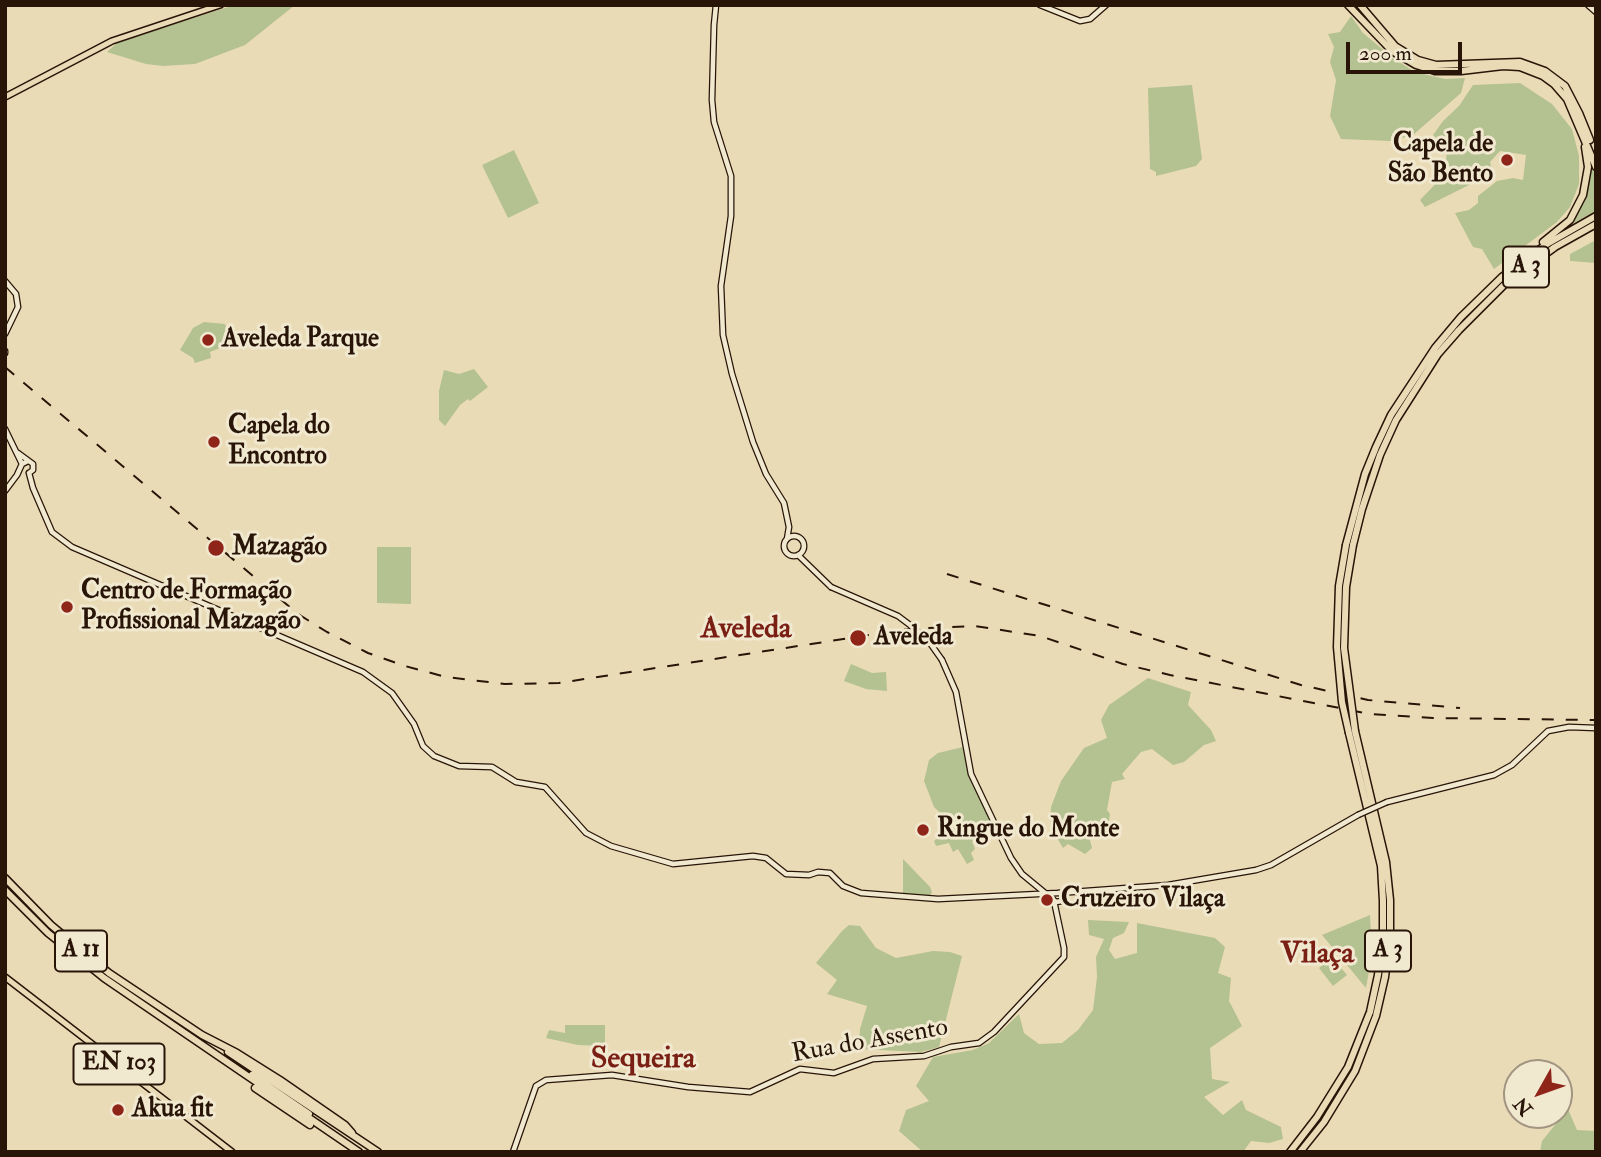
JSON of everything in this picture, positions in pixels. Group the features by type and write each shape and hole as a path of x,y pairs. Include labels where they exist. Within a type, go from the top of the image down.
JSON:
{"highway":[{"path":"1348,5 1392,51 1416,65 1435,71 1520,67 1543,76 1567,99 1596,156"},
{"path":"1360,5 1395,46 1418,60 1436,65 1461,66 1520,62 1545,71 1565,86 1596,167"},
{"path":"1582,128 1596,142"},
{"path":"1519,264 1527,254 1570,220 1583,195 1588,167 1582,128"},
{"name":"A 3","path":"1290,1152 1317,1117 1348,1068 1370,1012 1378,975 1383,925 1381,866 1352,732 1346,670 1344,620 1354,509 1372,456 1391,415 1435,348 1461,317 1502,277 1547,244 1596,216"},
{"name":"A 3","path":"1350,545 1380,455 1396,420 1438,354 1507,282 1555,247 1596,224"},
{"name":"A 3","path":"1300,1152 1324,1122 1355,1071 1376,1016 1387,964 1390,900 1386,862 1352,732"},
{"name":"A 11","path":"5,877 79,950 167,1012 280,1080 345,1125 378,1152"},
{"name":"A 11","path":"5,890 76,957 359,1152"}],"main road":[{"path":"5,97 129,34 220,5"},
{"name":"EN 103","path":"5,977 232,1152"}],"street":[{"path":"716,5 712,100 714,122 732,176 731,216 721,286 726,348 753,442 766,474 784,503 789,527 784,546 786,552 791,555 800,553"},
{"path":"1040,5 1080,22 1090,19 1106,5"},
{"path":"1588,5 1596,12"},
{"path":"5,281 16,294 18,307 5,334"},
{"path":"5,429 24,464 52,532 72,547 363,672 392,693 414,724 423,746 433,756 459,766 492,767 516,782 550,790 586,833 611,846 673,864 753,856 766,858 786,874 830,873 843,887 853,892 938,899 1168,885 1271,865 1358,815 1387,802 1494,775 1512,765 1542,735 1558,727 1596,728"},
{"path":"17,475 34,468 33,464 24,464"},
{"path":"5,491 24,464"},
{"path":"789,527 803,543 800,553 804,560 831,587 898,616 922,635 942,660 956,692 968,762 974,781 1017,868 1054,900 1062,901 1079,892"},
{"path":"788,539 797,537"},
{"path":"1054,900 1058,893"},
{"path":"1058,893 1063,896 1062,901"},
{"name":"Rua do Assento","path":"513,1152 536,1086 554,1078 611,1075 750,1093 800,1069 834,1073 873,1059 923,1056 951,1047 979,1043 994,1032 1064,957 1054,900"},
{"name":"Rua do Assento","path":"1058,919 1062,901"}],"green space":[{"path":"234,5 295,5 245,45 195,64 146,64 107,52 117,43"},
{"path":"1351,16 1363,33 1415,72 1445,79 1465,78 1461,93 1413,135 1390,141 1341,139 1330,116 1336,80 1330,62 1334,47 1328,34 1340,32"},
{"path":"1520,83 1552,104 1572,129 1579,156 1579,184 1570,207 1557,222 1494,269 1482,249 1473,247 1455,213 1469,210 1478,203 1478,196 1497,181 1513,178 1523,180 1526,155 1500,151 1490,162 1493,173 1425,207 1420,200 1445,174 1447,149 1433,135 1459,106 1473,85"},
{"path":"1192,85 1202,159 1196,166 1156,176 1156,172 1150,169 1148,88"},
{"path":"514,150 539,203 508,218 482,165"},
{"path":"1589,160 1596,177 1596,211 1564,228 1583,201"},
{"path":"1596,240 1596,263 1570,261 1570,254"},
{"name":"Aveleda Parque","path":"204,322 225,324 233,343 210,352 211,358 195,363 193,358 180,350 193,328"},
{"path":"474,369 488,387 460,405 445,426 439,420 439,391 444,370 459,374"},
{"path":"377,547 411,547 411,604 377,603"},
{"path":"851,664 872,673 886,672 887,691 866,689 844,681"},
{"path":"1148,678 1191,692 1188,705 1211,730 1216,741 1204,745 1184,762 1173,765 1152,749 1141,752 1122,774 1125,779 1112,782 1107,810 1110,814 1108,828 1095,827 1089,836 1092,848 1085,854 1068,844 1063,848 1050,826 1051,807 1061,781 1084,748 1107,738 1101,720 1109,705"},
{"path":"963,747 969,773 994,829 972,841 975,849 971,853 974,860 967,864 958,849 953,852 949,843 936,846 934,841 951,828 948,820 934,807 924,781 929,760 938,753"},
{"path":"903,859 930,887 930,896 903,894"},
{"path":"1370,915 1372,954 1366,988 1322,935"},
{"path":"1088,920 1129,922 1124,933 1113,938 1109,950 1115,959 1137,953 1137,923 1215,938 1225,947 1218,973 1231,978 1229,1001 1242,1026 1210,1048 1212,1079 1230,1082 1204,1097 1223,1115 1242,1100 1246,1110 1281,1127 1283,1139 1269,1143 1251,1141 1243,1152 923,1152 899,1131 906,1110 929,1101 916,1086 933,1057 973,1050 989,1043 1019,1014 1024,1033 1039,1044 1062,1043 1078,1030 1093,1010 1097,977 1096,957 1104,939 1089,935"},
{"path":"849,925 860,926 876,948 896,958 933,951 962,956 939,1047 921,1052 859,1049 860,1029 867,1006 827,994 837,980 816,963"},
{"path":"1332,957 1347,975 1333,986 1319,968"},
{"path":"565,1025 605,1025 605,1046 578,1045 546,1038 549,1030 565,1033"},
{"path":"1573,1121 1577,1130 1596,1131 1596,1152 1540,1152 1542,1141 1552,1129 1573,1129"}],"railway":[{"path":"5,367 298,614 368,653 446,677 505,684 559,683 908,629 975,626 1040,636 1123,664 1170,675 1370,714 1433,718 1596,720"},
{"path":"947,574 1301,685 1368,700 1460,708"}],"place":[{"name":"Capela de São Bento","path":"1507,160"},
{"name":"Aveleda Parque","path":"208,340"},
{"name":"Capela do Encontro","path":"214,442"},
{"name":"Mazagão","path":"216,548"},
{"name":"Centro de Formação Profissional Mazagão","path":"67,607"},
{"name":"Aveleda","path":"858,638"},
{"name":"Ringue do Monte","path":"923,830"},
{"name":"Cruzeiro Vilaça","path":"1047,900"},
{"name":"Akua fit","path":"118,1110"}],"district":[{"name":"Aveleda","path":"746,631"},
{"name":"Vilaça","path":"1317,956"},
{"name":"Sequeira","path":"643,1061"}]}
